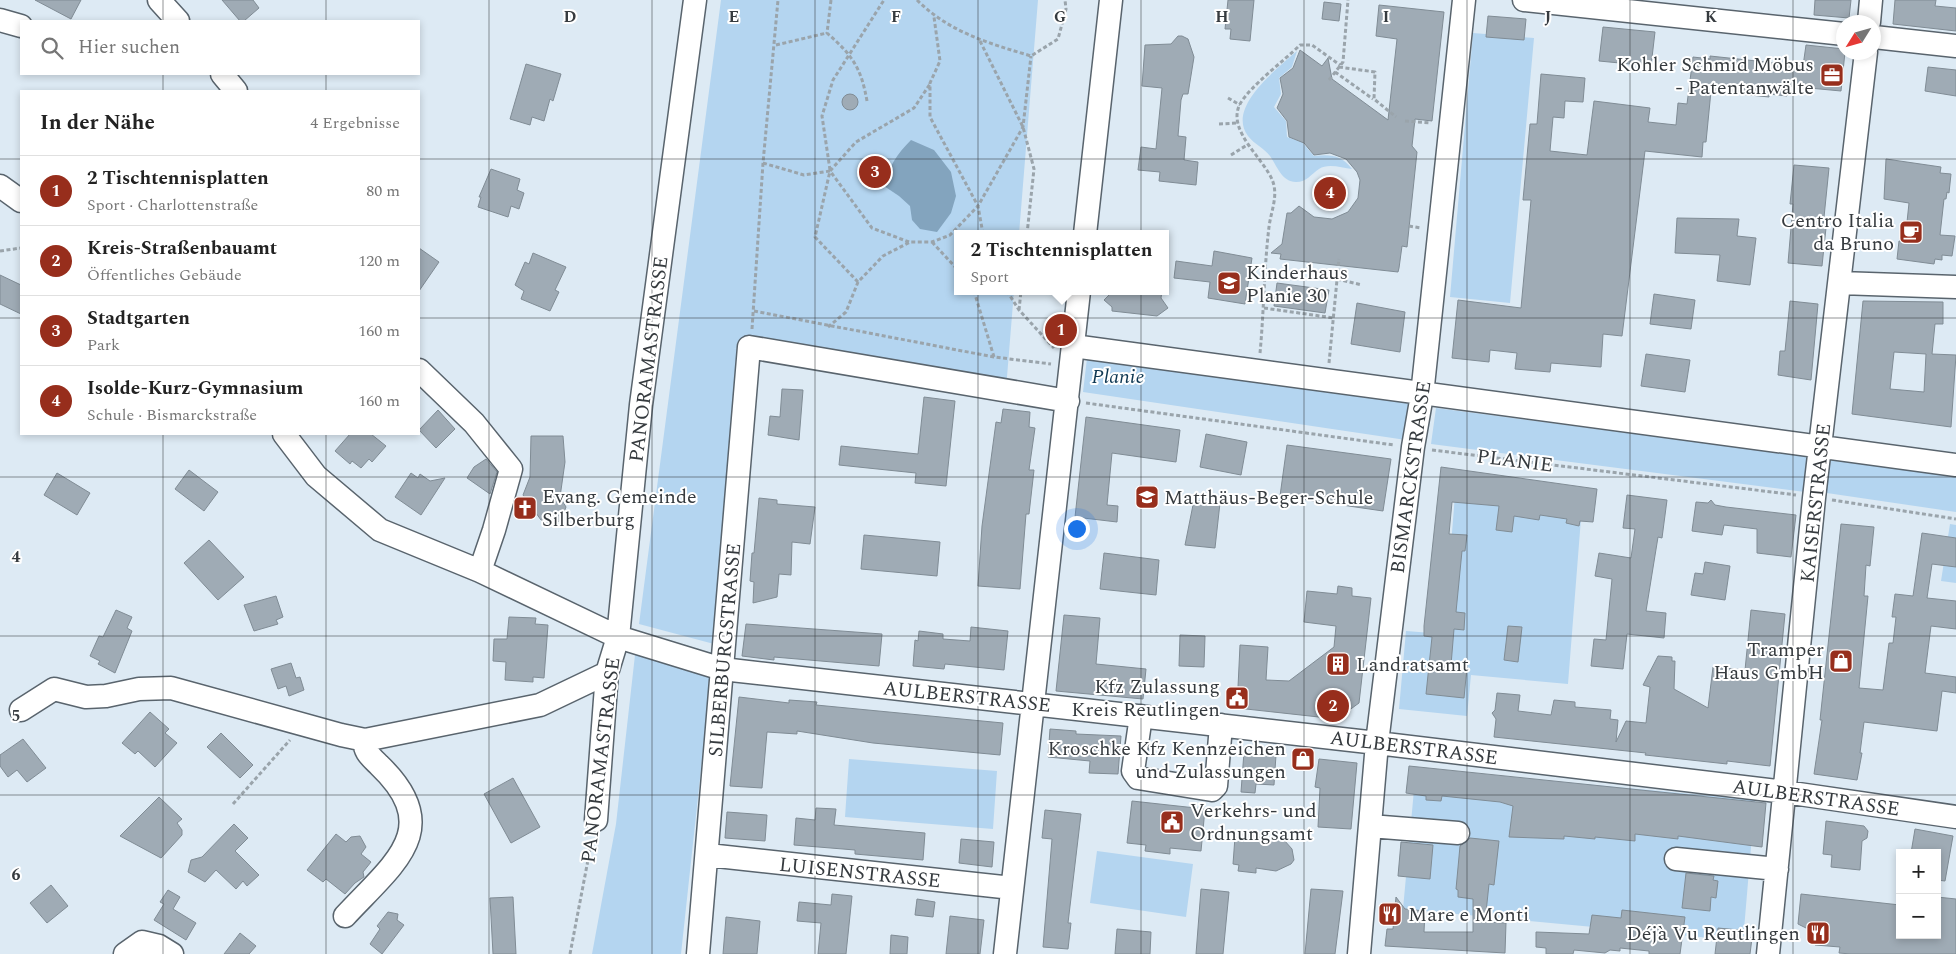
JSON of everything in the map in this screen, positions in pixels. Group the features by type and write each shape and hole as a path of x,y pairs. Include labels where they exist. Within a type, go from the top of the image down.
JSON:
{"street":[{"path":"159,0 177,20"},
{"name":"PANORAMASTRASSE","path":"596,820 607,673 618,637 641,405 695,0"},
{"path":"1085,230 1110,0"},
{"name":"BISMARCKSTRASSE","path":"1359,954 1377,743 1413,447 1422,394 1464,0"},
{"path":"1524,0 1646,7 1836,33"},
{"path":"1870,15 1871,0"},
{"path":"0,20 20,26"},
{"path":"1881,38 1956,46"},
{"name":"KAISERSTRASSE","path":"1768,954 1814,498 1865,60"},
{"path":"223,75 235,90"},
{"path":"0,186 20,200"},
{"path":"1840,283 1956,287"},
{"path":"1004,954 1034,703 1047,565 1068,401 1079,295"},
{"path":"749,347 1068,401"},
{"name":"SILBERBURGSTRASSE","path":"698,954 708,856 749,347"},
{"path":"1072,356 1258,372 1956,465"},
{"path":"420,371 474,423 511,469 480,571"},
{"name":"AULBERSTRASSE","path":"285,435 316,476 380,530 480,571 618,637 722,669 1377,743 1785,792 1956,817"},
{"path":"21,710 54,689 86,697 106,696 139,689 171,688 365,740 540,705 607,673"},
{"path":"1138,716 1133,771 1138,778 1212,790 1216,786 1221,725"},
{"path":"345,916 399,855 410,836 412,821 409,803 393,779 367,754 364,746 365,740"},
{"path":"1370,826 1458,833"},
{"name":"LUISENSTRASSE","path":"708,856 1012,888"},
{"path":"1676,859 1777,869"},
{"path":"126,954 142,942 159,946 172,954"}],"path":[{"path":"749,347 754,311 763,163 776,45 778,0"},
{"path":"828,33 831,0"},
{"path":"858,282 816,237 830,171 822,116 833,80 884,0"},
{"path":"917,0 934,17 980,41 1031,56 1058,40 1066,9 1066,0"},
{"path":"1329,80 1343,62 1348,0"},
{"path":"763,163 804,175 830,171 856,142 914,108 930,84 940,61 934,17"},
{"path":"776,45 828,33"},
{"path":"828,33 850,53 862,76 867,101"},
{"path":"980,41 1023,127 1034,169 1026,230"},
{"path":"1258,372 1269,226 1276,197 1273,182 1266,167 1247,145 1238,123 1240,105 1262,79 1300,45 1312,45 1340,66 1375,72 1374,99"},
{"path":"955,230 978,206 1023,127 1031,56"},
{"path":"1335,72 1396,117"},
{"path":"930,84 930,117 978,206 982,230"},
{"path":"1228,98 1240,105"},
{"path":"1405,121 1417,121"},
{"path":"1219,124 1238,123"},
{"path":"1231,155 1247,145"},
{"path":"830,171 872,228 910,242 932,242 950,235 954,231"},
{"path":"828,327 846,312 858,282 883,256 910,242"},
{"path":"932,242 954,266"},
{"path":"0,250 20,248"},
{"path":"1328,381 1338,259"},
{"path":"1337,279 1362,285"},
{"path":"975,295 994,357"},
{"path":"1010,295 1019,310 1072,356"},
{"path":"1019,310 1021,295"},
{"path":"1264,308 1334,318"},
{"path":"754,311 828,327 994,357 1072,356"},
{"name":"PLANIE","path":"1068,401 1814,498 1956,519"},
{"path":"233,804 303,724"},
{"name":"PANORAMASTRASSE","path":"570,954 596,820"}],"green space":[{"path":"721,0 1038,0 1019,230 954,230 954,295 1014,295 1006,389 733,348 742,350 714,644 639,624"},
{"path":"1473,33 1534,38 1510,303 1450,297"},
{"path":"1297,51 1292,67 1279,78 1281,94 1274,107 1286,121 1287,137 1302,142 1314,156 1325,155 1340,158 1352,169 1331,166 1323,167 1300,182 1291,181 1280,173 1268,153 1248,136 1243,125 1244,113 1257,89"},
{"name":"Planie","path":"1088,350 1409,401 1406,440 1083,392"},
{"path":"1436,408 1810,457 1805,492 1431,444"},
{"path":"1824,458 1956,474 1956,512 1820,492"},
{"path":"1456,482 1583,493 1568,684 1471,675 1467,716 1399,709 1406,631 1444,634"},
{"path":"1950,524 1956,525 1956,583 1941,581"},
{"path":"635,655 711,677 681,954 592,954 616,824"},
{"path":"849,759 997,771 993,829 845,817"},
{"path":"1416,768 1755,800 1743,941 1403,909"},
{"path":"1097,851 1193,864 1186,917 1090,903"}],"shaded area":[{"path":"911,140 934,150 951,172 956,196 951,213 937,232 920,229 912,220 910,206 884,186 894,161"}],"building":[{"path":"35,0 81,0 71,19"},
{"path":"222,0 253,0 259,8 245,20 239,20"},
{"path":"1228,0 1254,0 1250,41 1230,39 1231,29 1225,29"},
{"path":"1815,0 1851,0 1849,15 1836,15 1836,17 1814,15"},
{"path":"1895,0 1936,0 1935,6 1956,8 1956,31 1893,24"},
{"path":"1324,2 1341,4 1339,21 1322,19"},
{"path":"1379,5 1444,12 1432,121 1415,119 1412,146 1417,152 1407,247 1402,246 1398,272 1280,259 1281,254 1271,253 1282,244 1287,213 1291,213 1299,206 1314,217 1332,219 1348,212 1358,198 1360,180 1357,172 1346,159 1330,153 1314,155 1304,143 1289,137 1287,121 1277,108 1283,94 1280,78 1293,68 1300,50 1322,66 1328,58 1332,79 1388,120 1397,39 1376,36"},
{"path":"1488,16 1526,19 1524,40 1486,37"},
{"path":"1603,27 1655,32 1651,66 1599,61"},
{"path":"1178,36 1188,39 1194,57 1188,94 1183,94 1181,100 1178,136 1186,137 1184,160 1198,162 1196,185 1159,181 1160,172 1138,170 1141,147 1156,149 1162,88 1142,86 1145,45 1171,44"},
{"path":"1806,45 1836,48 1836,60 1844,60 1841,91 1788,86 1787,96 1769,94 1769,97 1711,91 1706,142 1703,142 1702,157 1645,151 1622,336 1603,334 1601,367 1551,363 1550,372 1515,369 1517,353 1490,350 1489,362 1452,358 1458,300 1521,308 1531,200 1523,200 1530,124 1537,124 1541,74 1585,78 1583,102 1565,101 1564,118 1553,117 1550,151 1587,155 1594,101 1650,108 1648,122 1676,125 1678,103 1687,104 1693,57 1710,59 1710,56 1803,66"},
{"path":"526,64 561,74 553,101 550,99 544,121 532,117 530,125 510,119"},
{"path":"1928,67 1956,70 1956,96 1925,91"},
{"path":"847,94 853,94 858,99 856,108 847,110 842,105 842,99"},
{"path":"1886,159 1941,167 1940,173 1951,174 1949,193 1947,192 1946,199 1944,199 1940,235 1955,236 1952,256 1942,255 1942,260 1935,259 1934,264 1897,259 1899,241 1905,241 1909,203 1884,199"},
{"path":"1794,165 1829,168 1823,227 1826,228 1822,266 1788,263 1793,204 1790,204"},
{"path":"491,169 520,179 517,190 524,193 519,209 511,206 508,217 478,207 481,197 479,197"},
{"path":"1677,218 1739,219 1737,236 1756,238 1750,285 1717,281 1720,255 1675,253"},
{"path":"420,249 439,262 420,290"},
{"name":"Kinderhaus Planie 30","path":"1214,251 1252,258 1245,304 1208,298 1210,282 1174,278 1176,261 1212,266"},
{"path":"533,253 566,267 555,290 559,292 550,311 521,299 524,291 515,285 525,262 529,264"},
{"path":"0,275 20,285 20,314 0,304"},
{"path":"1277,283 1329,290 1325,313 1274,306"},
{"path":"1654,294 1695,300 1691,329 1650,324"},
{"path":"1109,295 1161,295 1161,298 1168,308 1157,316 1112,311 1112,307 1104,300"},
{"path":"1790,301 1818,304 1811,380 1778,375 1780,351 1785,351"},
{"path":"1863,301 1943,302 1943,324 1935,324 1932,354 1956,355 1951,427 1852,414","holes":["1894,352 1926,354 1924,392 1890,389"]},
{"path":"1357,303 1405,312 1400,352 1351,344"},
{"path":"1646,354 1690,360 1685,392 1641,386"},
{"path":"782,389 803,390 799,440 768,435 770,416 780,417"},
{"path":"924,397 955,401 946,486 915,483 916,473 839,465 841,446 918,454"},
{"path":"1003,409 1030,412 1029,427 1035,428 1029,470 1034,470 1029,514 1026,514 1020,589 978,586 982,526 996,422 1001,423"},
{"path":"438,410 455,429 436,448 420,429"},
{"path":"1086,417 1180,430 1176,462 1112,453 1107,505 1118,506 1117,522 1075,517"},
{"path":"1206,434 1247,442 1241,475 1200,467"},
{"path":"349,435 372,435 386,446 372,462 369,459 361,468 352,461 350,464 335,451"},
{"path":"531,436 563,436 565,462 560,497 566,507 561,520 554,524 541,520 523,495 530,477"},
{"path":"1287,445 1391,459 1383,511 1280,496"},
{"path":"486,459 497,472 490,494 467,478 474,467"},
{"path":"1441,467 1597,489 1593,522 1580,521 1579,526 1566,523 1567,519 1540,515 1539,520 1514,516 1512,532 1496,530 1499,506 1452,502 1449,534 1467,535 1465,551 1462,551 1456,612 1465,613 1464,630 1454,629 1451,665 1467,667 1464,698 1426,694 1432,637 1424,636 1424,626"},
{"path":"189,470 218,492 204,511 175,489"},
{"path":"57,473 90,493 77,515 44,495"},
{"path":"411,473 418,478 420,474 430,481 445,478 421,515 395,497"},
{"path":"1627,495 1667,500 1662,538 1658,537 1646,611 1666,613 1664,638 1627,634 1623,669 1591,666 1594,639 1606,640 1612,579 1595,576 1599,553 1631,558 1635,529 1623,528"},
{"path":"759,498 777,500 777,504 815,507 810,544 792,542 791,575 779,574 777,597 753,603 754,582 750,581"},
{"path":"1194,500 1220,503 1215,548 1185,545"},
{"path":"1711,500 1715,505 1726,507 1796,515 1791,557 1757,553 1757,529 1724,525 1722,535 1692,531 1696,502 1708,503"},
{"path":"1841,524 1874,527 1870,566 1866,565 1864,596 1868,596 1859,688 1883,690 1889,643 1893,643 1896,617 1892,617 1895,594 1913,596 1922,533 1956,538 1956,567 1932,564 1927,598 1956,601 1956,629 1931,626 1925,673 1956,677 1956,693 1942,691 1937,731 1864,722 1860,753 1862,753 1857,780 1814,774 1822,720 1820,720"},
{"path":"864,535 940,542 937,576 861,569"},
{"path":"209,540 244,577 218,600 184,563"},
{"path":"1104,553 1159,560 1156,595 1100,589"},
{"path":"1705,562 1730,566 1725,600 1691,595 1695,573 1703,574"},
{"name":"Landratsamt","path":"1338,586 1352,588 1352,596 1371,598 1359,703 1337,719 1237,708 1240,645 1268,647 1266,680 1289,681 1334,647 1336,626 1304,622 1307,591 1337,594"},
{"path":"276,596 283,617 276,620 278,624 254,631 244,605"},
{"path":"116,610 132,617 127,628 132,631 115,673 98,664 100,661 90,656 99,636 103,637"},
{"path":"1751,610 1785,614 1770,766 1727,761 1727,764 1645,755 1646,753 1494,737 1496,719 1492,713 1495,710 1497,693 1520,695 1518,711 1551,715 1554,700 1575,702 1575,707 1611,710 1610,719 1618,720 1616,742 1626,721 1646,723 1650,687 1643,685 1658,656 1672,657 1672,661 1675,661 1674,689 1708,708 1713,667 1745,670"},
{"path":"1064,615 1100,618 1096,664 1146,669 1143,699 1056,691"},
{"path":"509,617 536,618 535,624 548,625 544,678 533,677 533,682 505,680 506,662 493,661 494,639 507,639"},
{"path":"746,624 882,634 879,666 774,657 774,660 742,656"},
{"path":"1508,626 1522,627 1518,662 1504,660"},
{"path":"971,627 1008,631 1004,670 945,664 944,669 913,666 915,640 918,641 919,631 943,634 943,639 970,641"},
{"path":"1180,635 1205,636 1204,667 1179,666"},
{"path":"291,663 296,678 300,677 304,690 289,696 286,686 278,689 271,669"},
{"path":"739,697 789,703 789,700 817,702 816,705 1003,723 1000,755 873,743 797,731 797,734 767,732 762,788 730,786"},
{"path":"150,712 169,729 165,733 177,743 155,767 138,751 135,754 122,743"},
{"path":"1050,729 1076,731 1076,734 1121,736 1118,774 1089,773 1090,761 1048,757"},
{"path":"221,733 253,765 240,778 207,747"},
{"path":"23,739 46,768 27,782 17,770 8,777 0,766 0,755"},
{"path":"1294,750 1313,751 1312,769 1293,768"},
{"path":"1244,752 1276,755 1274,785 1256,784 1255,793 1241,792"},
{"path":"1319,759 1357,763 1351,829 1318,827 1320,788 1315,787"},
{"path":"1409,766 1766,803 1762,847 1678,836 1678,839 1635,834 1635,841 1564,836 1564,839 1509,837 1513,806 1500,802 1442,796 1441,801 1426,800 1426,796 1406,793"},
{"path":"513,778 540,827 511,843 484,794"},
{"path":"159,797 182,819 177,823 182,830 182,835 161,858 120,836"},
{"path":"1132,801 1205,809 1201,851 1170,848 1170,854 1145,851 1146,845 1127,843"},
{"path":"816,808 836,809 834,825 925,833 923,860 855,854 855,850 794,845 796,818 815,820"},
{"path":"1045,810 1081,814 1068,923 1071,923 1068,949 1043,947 1052,839 1042,838"},
{"path":"727,812 767,815 765,841 725,838"},
{"path":"1826,821 1864,826 1868,831 1867,838 1862,841 1860,870 1831,867 1832,855 1823,854"},
{"path":"234,824 248,838 235,851 259,875 247,886 243,881 236,889 216,870 205,882 188,872 191,860 202,857"},
{"path":"1915,829 1953,836 1945,881 1941,880 1941,849 1912,849"},
{"path":"1241,831 1259,834 1258,837 1284,840 1292,849 1294,860 1291,864 1276,871 1256,868 1256,873 1238,871 1239,865 1233,864 1235,837 1241,837"},
{"path":"336,834 346,842 351,837 360,836 366,847 361,854 371,862 363,872 364,877 355,883 345,894 326,879 323,882 307,870"},
{"path":"1470,838 1499,841 1494,885 1489,884 1485,922 1506,923 1505,953 1385,946 1387,929 1393,929 1396,897 1405,909 1425,911 1424,932 1473,932 1473,899 1458,897 1458,890 1456,889 1460,846"},
{"path":"961,839 994,842 992,867 959,863"},
{"path":"1401,842 1433,845 1430,879 1398,876"},
{"path":"1686,873 1714,876 1713,880 1718,881 1716,898 1711,897 1710,911 1682,908"},
{"path":"51,885 68,906 47,923 30,903"},
{"path":"1201,889 1229,892 1223,954 1196,954"},
{"path":"1311,889 1343,891 1335,954 1305,954"},
{"path":"168,890 180,897 173,909 196,923 186,940 154,920 164,904 160,902"},
{"path":"832,894 852,896 846,954 818,954 821,923 797,921 799,902 831,905"},
{"path":"1801,894 1896,905 1896,939 1941,939 1941,897 1956,899 1956,954 1839,953 1840,947 1815,945 1808,929 1798,924"},
{"path":"513,897 516,954 493,954 490,898"},
{"path":"917,899 935,902 933,917 915,915"},
{"path":"1622,910 1685,917 1680,954 1649,954 1649,951 1620,948 1620,951 1610,950 1605,953 1574,950 1573,954 1546,954 1546,948 1536,947 1536,932 1589,934 1592,915 1621,918"},
{"path":"388,912 398,914 397,920 404,925 382,954 370,944 380,929 377,926"},
{"path":"950,916 984,920 980,954 946,954"},
{"path":"726,917 760,921 757,954 723,954"},
{"path":"1718,928 1739,930 1738,937 1752,938 1750,954 1715,954"},
{"path":"1117,929 1151,932 1150,954 1115,954"},
{"path":"240,933 256,946 249,954 224,954"},
{"path":"891,935 908,937 907,954 890,954"}],"place":[{"name":"Kohler Schmid Möbus - Patentanwälte","path":"1832,75"},
{"name":"Stadtgarten","path":"875,172"},
{"name":"Isolde-Kurz-Gymnasium","path":"1330,193"},
{"name":"Centro Italia da Bruno","path":"1911,232"},
{"name":"Kinderhaus Planie 30","path":"1229,283"},
{"name":"2 Tischtennisplatten","path":"1061,330"},
{"name":"Matthäus-Beger-Schule","path":"1147,497"},
{"name":"Evang. Gemeinde Silberburg","path":"525,508"},
{"name":"Tramper Haus GmbH","path":"1841,661"},
{"name":"Landratsamt","path":"1338,664"},
{"name":"Kfz Zulassung Kreis Reutlingen","path":"1237,698"},
{"name":"Kreis-Straßenbauamt","path":"1333,706"},
{"name":"Kroschke Kfz Kennzeichen und Zulassungen","path":"1303,759"},
{"name":"Verkehrs- und Ordnungsamt","path":"1172,822"},
{"name":"Mare e Monti","path":"1390,914"},
{"name":"Déjà Vu Reutlingen","path":"1818,933"}]}
